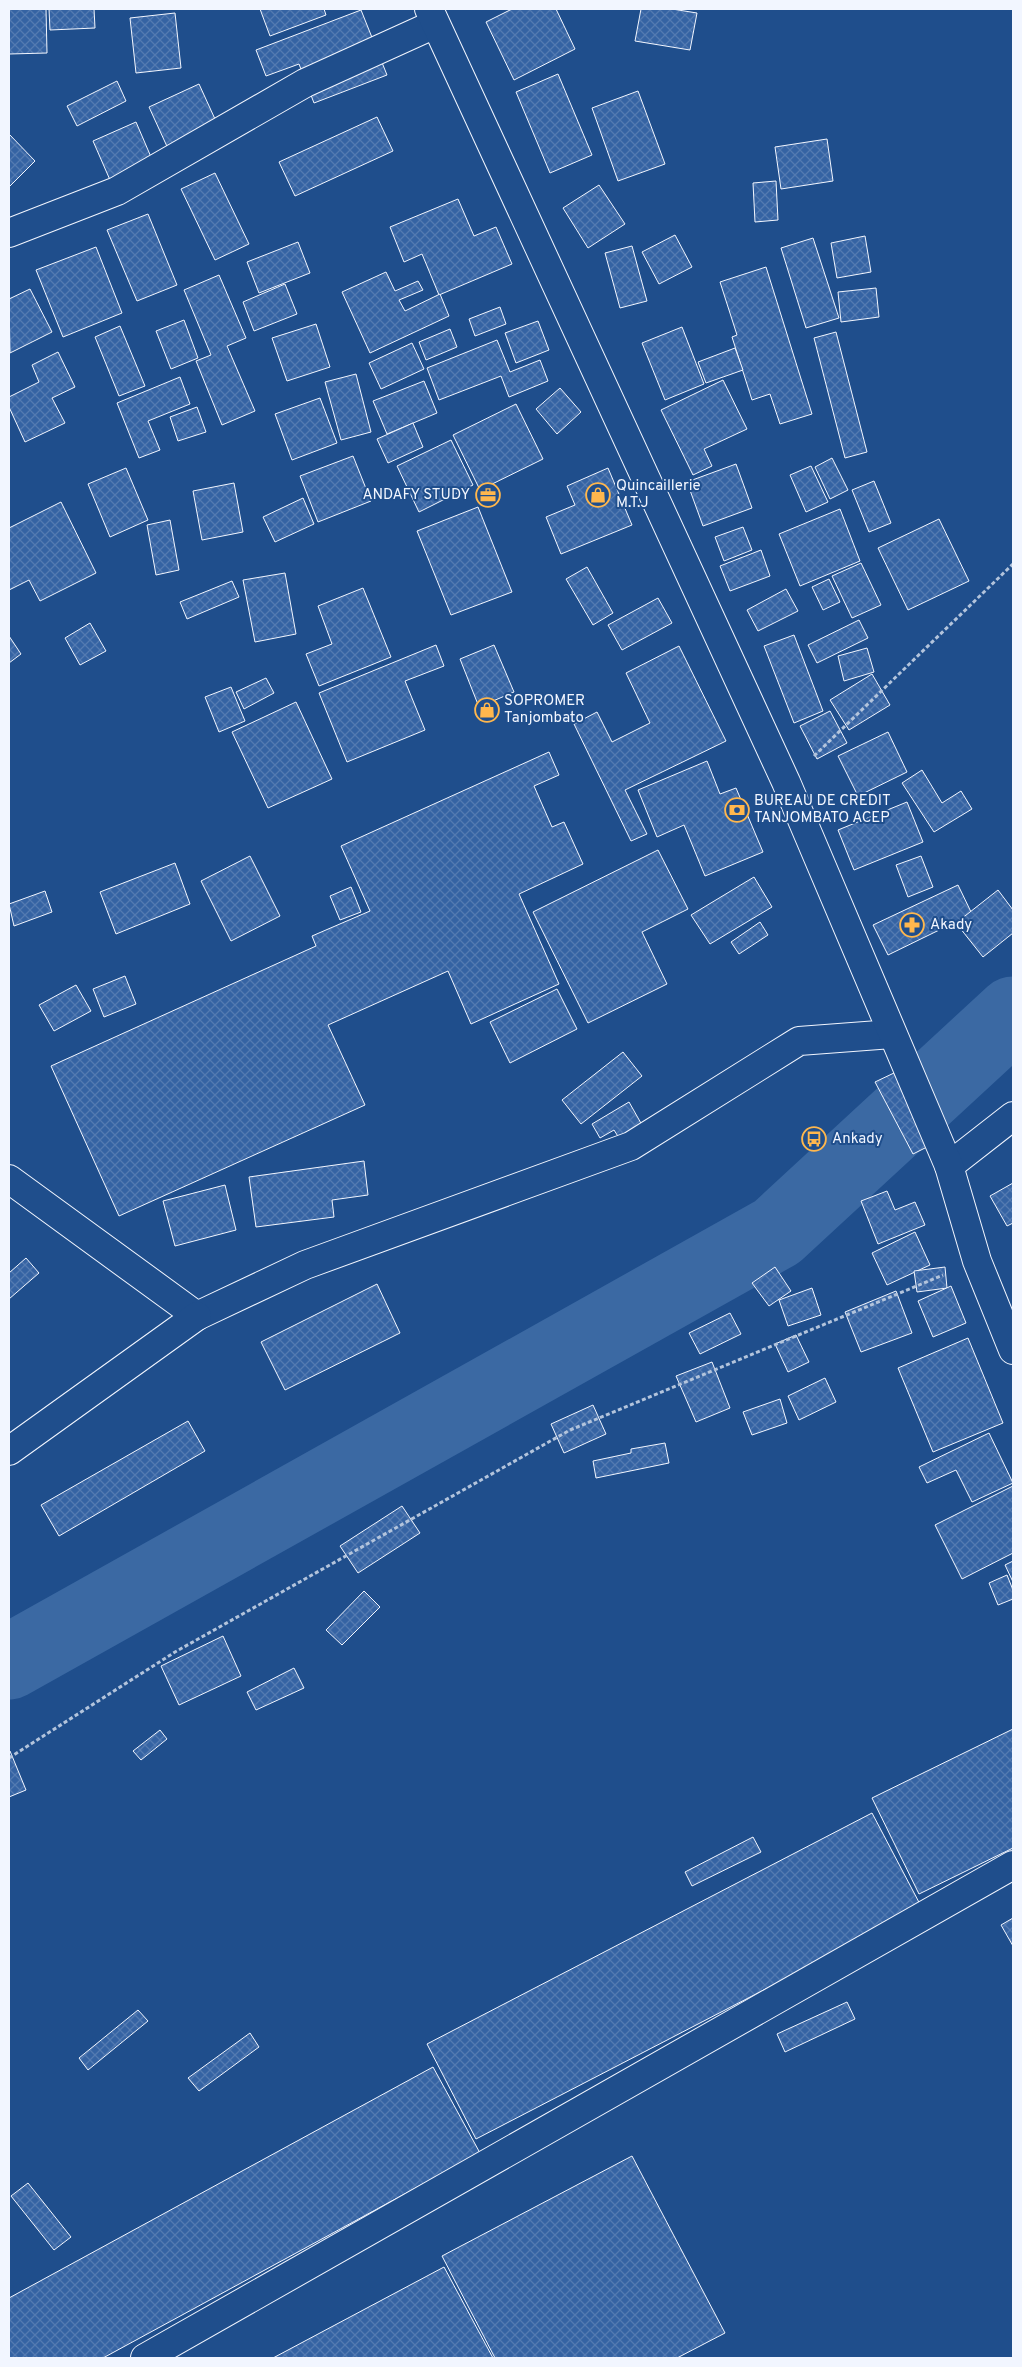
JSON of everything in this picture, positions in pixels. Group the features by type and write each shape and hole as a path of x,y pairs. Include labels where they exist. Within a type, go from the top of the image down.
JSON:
{"street":[{"path":"9,233 117,191 305,83 432,16 786,782 949,1166 977,1261 1013,1350"},
{"path":"9,1451 197,1316 305,1265 632,1146 799,1041 892,1034"},
{"path":"949,1166 1013,1116"},
{"path":"9,1179 197,1316"},
{"path":"146,2358 1013,1865"}],"path":[{"path":"786,782 1013,564"},
{"path":"9,1758 174,1652 570,1430 977,1261"}],"building":[{"path":"9,9 46,9 47,53 9,54"},
{"path":"49,9 94,9 95,28 50,30"},
{"path":"260,9 324,9 326,15 270,36"},
{"path":"512,9 556,9 575,49 514,80 486,22"},
{"path":"641,9 672,9 697,13 690,50 635,41"},
{"path":"361,10 387,75 314,103 299,64 266,76 256,50"},
{"path":"175,13 181,68 136,73 130,18"},
{"path":"558,74 592,155 550,173 516,92"},
{"path":"117,81 126,101 77,126 67,106"},
{"path":"199,84 220,130 170,153 149,107"},
{"path":"638,91 665,164 618,181 592,108"},
{"path":"377,117 393,151 295,196 279,162"},
{"path":"136,122 160,178 117,196 93,141"},
{"path":"9,134 35,161 9,187"},
{"path":"827,139 833,181 781,189 775,147"},
{"path":"215,173 249,244 215,260 181,189"},
{"path":"776,181 778,220 755,222 753,183"},
{"path":"599,185 625,224 588,248 563,208"},
{"path":"458,199 474,236 496,227 512,264 439,295 422,254 404,262 390,227"},
{"path":"148,214 177,285 137,301 107,230"},
{"path":"675,235 692,267 659,284 642,252"},
{"path":"865,236 871,272 837,278 831,243"},
{"path":"813,238 839,318 806,328 781,248"},
{"path":"298,242 310,273 259,293 247,262"},
{"path":"632,246 647,301 620,308 605,253"},
{"path":"96,247 122,313 63,337 36,270"},
{"path":"766,267 812,414 780,424 770,394 752,400 732,337 737,335 720,282"},
{"path":"386,272 395,291 418,281 423,290 399,300 405,311 440,294 449,316 370,353 342,292"},
{"path":"219,275 246,338 227,346 255,411 222,425 196,361 211,355 184,290"},
{"path":"285,284 297,314 254,331 243,302"},
{"path":"876,288 879,317 841,322 838,292"},
{"path":"30,289 52,332 10,353 9,299"},
{"path":"500,307 506,324 475,336 469,319"},
{"path":"184,320 198,358 171,369 156,331"},
{"path":"538,321 549,350 516,363 505,333"},
{"path":"316,324 330,367 287,381 272,338"},
{"path":"120,326 145,386 119,396 95,337"},
{"path":"682,327 704,384 665,400 642,343"},
{"path":"450,329 457,347 426,360 419,342"},
{"path":"836,332 867,452 845,458 814,338"},
{"path":"497,340 510,372 540,360 548,381 509,397 501,376 439,400 427,368"},
{"path":"412,343 424,369 381,389 369,363"},
{"path":"735,348 743,370 706,383 698,362"},
{"path":"58,352 75,387 52,398 65,423 25,442 9,407 9,397 39,382 32,365"},
{"path":"356,374 371,432 341,440 325,382"},
{"path":"180,377 190,404 148,421 160,450 139,458 117,403"},
{"path":"723,380 747,429 704,449 712,466 693,475 661,410"},
{"path":"424,381 437,413 387,434 373,401"},
{"path":"560,388 581,412 557,434 536,409"},
{"path":"320,398 337,443 292,460 275,414"},
{"path":"516,404 543,459 480,490 453,435"},
{"path":"197,407 206,432 178,441 170,417"},
{"path":"413,423 423,447 388,463 377,439"},
{"path":"451,440 473,485 419,512 397,466"},
{"path":"353,456 371,501 318,522 300,476"},
{"path":"832,458 848,490 830,499 815,467"},
{"path":"736,464 752,508 703,526 687,482"},
{"path":"811,466 828,502 806,512 790,475"},
{"path":"126,468 148,520 110,537 88,484"},
{"path":"608,468 632,525 561,554 546,517 575,505 567,486"},
{"path":"874,481 891,523 869,532 852,490"},
{"path":"234,483 243,532 202,540 193,491"},
{"path":"303,498 314,524 275,542 263,517"},
{"path":"61,502 96,573 40,601 29,580 9,590 9,528"},
{"path":"478,507 512,592 451,615 417,531"},
{"path":"840,509 860,561 800,586 779,534"},
{"path":"939,519 969,581 908,610 878,548"},
{"path":"170,520 179,570 156,575 147,525"},
{"path":"743,527 752,550 724,561 715,537"},
{"path":"761,550 770,576 730,591 720,566"},
{"path":"861,563 881,605 852,618 832,576"},
{"path":"587,567 613,613 593,625 566,579"},
{"path":"285,573 296,634 255,642 243,580"},
{"path":"829,579 840,602 823,610 812,587"},
{"path":"232,581 239,597 187,619 180,602"},
{"path":"363,588 391,657 319,686 306,654 332,644 318,606"},
{"path":"786,589 798,611 758,631 747,610"},
{"path":"658,598 672,623 622,650 608,625"},
{"path":"859,620 868,638 817,663 808,645"},
{"path":"90,623 106,651 80,665 65,638"},
{"path":"794,635 823,711 794,723 764,646"},
{"path":"9,636 21,654 9,663"},
{"path":"436,645 444,666 405,681 425,730 347,762 319,693"},
{"path":"494,645 514,692 479,707 460,659"},
{"path":"679,646 726,741 625,790 647,834 631,841 574,724 597,712 612,742 650,723 626,673"},
{"path":"867,648 874,672 844,681 838,656"},
{"path":"872,674 890,705 849,730 830,700"},
{"path":"266,678 274,693 244,709 236,692"},
{"path":"231,687 245,721 219,732 205,697"},
{"path":"296,702 332,779 268,808 232,732"},
{"path":"830,711 847,743 817,759 800,726"},
{"path":"888,732 907,772 858,796 838,756"},
{"path":"549,752 559,775 534,786 552,827 564,822 583,864 519,894 559,984 471,1024 448,971 328,1025 365,1105 119,1216 51,1066 316,946 312,936 370,911 341,846"},
{"path":"707,761 720,794 736,788 763,852 705,876 684,825 657,837 638,790"},
{"path":"922,770 942,803 961,791 972,809 934,832 902,783"},
{"path":"907,802 923,842 854,870 838,830"},
{"path":"658,850 688,909 642,932 667,984 588,1023 533,912"},
{"path":"250,856 280,916 231,941 201,881"},
{"path":"921,856 933,887 908,897 896,865"},
{"path":"175,863 190,904 116,934 100,892"},
{"path":"754,877 772,907 710,944 691,915"},
{"path":"958,885 972,914 888,955 873,925"},
{"path":"351,887 361,912 340,920 330,896"},
{"path":"998,890 1013,910 1013,933 983,957 956,923"},
{"path":"45,891 52,912 14,926 9,904"},
{"path":"760,922 768,935 739,954 731,942"},
{"path":"125,976 136,1004 104,1017 93,989"},
{"path":"76,985 91,1011 54,1031 39,1005"},
{"path":"557,989 577,1029 510,1063 490,1022"},
{"path":"623,1052 642,1076 581,1124 562,1100"},
{"path":"894,1073 931,1145 913,1154 875,1082"},
{"path":"629,1102 642,1125 619,1138 614,1130 600,1138 592,1124"},
{"path":"364,1161 368,1195 332,1200 334,1217 256,1227 249,1177"},
{"path":"1013,1183 1013,1223 1007,1226 990,1196"},
{"path":"225,1185 236,1230 175,1246 163,1201"},
{"path":"887,1191 895,1210 915,1202 925,1225 878,1244 861,1201"},
{"path":"915,1232 930,1265 887,1285 872,1253"},
{"path":"26,1258 39,1273 9,1299 9,1273"},
{"path":"775,1267 791,1291 769,1306 752,1283"},
{"path":"945,1267 947,1288 917,1292 914,1271"},
{"path":"377,1284 400,1333 285,1390 261,1342"},
{"path":"951,1286 966,1323 933,1337 918,1301"},
{"path":"812,1288 821,1315 788,1326 779,1300"},
{"path":"896,1291 912,1333 861,1352 845,1312"},
{"path":"730,1313 741,1334 700,1354 689,1333"},
{"path":"796,1335 809,1362 788,1372 775,1344"},
{"path":"968,1338 1003,1423 933,1452 898,1368"},
{"path":"712,1362 730,1408 696,1422 676,1376"},
{"path":"825,1378 836,1402 799,1420 788,1396"},
{"path":"780,1399 787,1423 752,1435 743,1412"},
{"path":"593,1405 606,1434 564,1453 551,1424"},
{"path":"188,1421 205,1451 59,1536 41,1505"},
{"path":"989,1433 1013,1483 972,1502 956,1470 927,1483 919,1467"},
{"path":"665,1443 669,1463 596,1478 593,1461 631,1453 631,1449"},
{"path":"1013,1486 1013,1553 962,1579 935,1525"},
{"path":"402,1506 420,1533 358,1573 340,1546"},
{"path":"1013,1561 1013,1582 1005,1565"},
{"path":"1007,1575 1013,1590 1013,1599 998,1605 989,1583"},
{"path":"364,1591 380,1607 342,1645 326,1630"},
{"path":"223,1636 241,1676 179,1705 161,1666"},
{"path":"294,1668 304,1688 256,1710 247,1692"},
{"path":"1013,1729 1013,1848 919,1894 872,1798"},
{"path":"160,1730 167,1739 141,1760 133,1751"},
{"path":"9,1752 26,1790 9,1797"},
{"path":"872,1813 922,1908 476,2139 427,2044"},
{"path":"753,1837 761,1852 692,1886 685,1872"},
{"path":"1013,1918 1013,1946 1001,1925"},
{"path":"847,2002 855,2019 785,2052 777,2034"},
{"path":"138,2010 148,2021 88,2070 79,2058"},
{"path":"250,2033 259,2047 199,2091 188,2078"},
{"path":"433,2067 480,2153 103,2358 9,2358 9,2298"},
{"path":"632,2156 725,2333 677,2358 495,2358 442,2256"},
{"path":"28,2183 71,2237 54,2250 11,2196"},
{"path":"444,2267 493,2358 273,2358"}],"waterway":[{"path":"9,1662 777,1232 1013,1014"}],"place":[{"name":"ANDAFY STUDY","path":"488,495"},
{"name":"Quincaillerie M.T.J","path":"598,495"},
{"name":"SOPROMER Tanjombato","path":"487,710"},
{"name":"BUREAU DE CREDIT TANJOMBATO ACEP","path":"737,810"},
{"name":"Akady","path":"912,925"},
{"name":"Ankady","path":"814,1139"}]}
